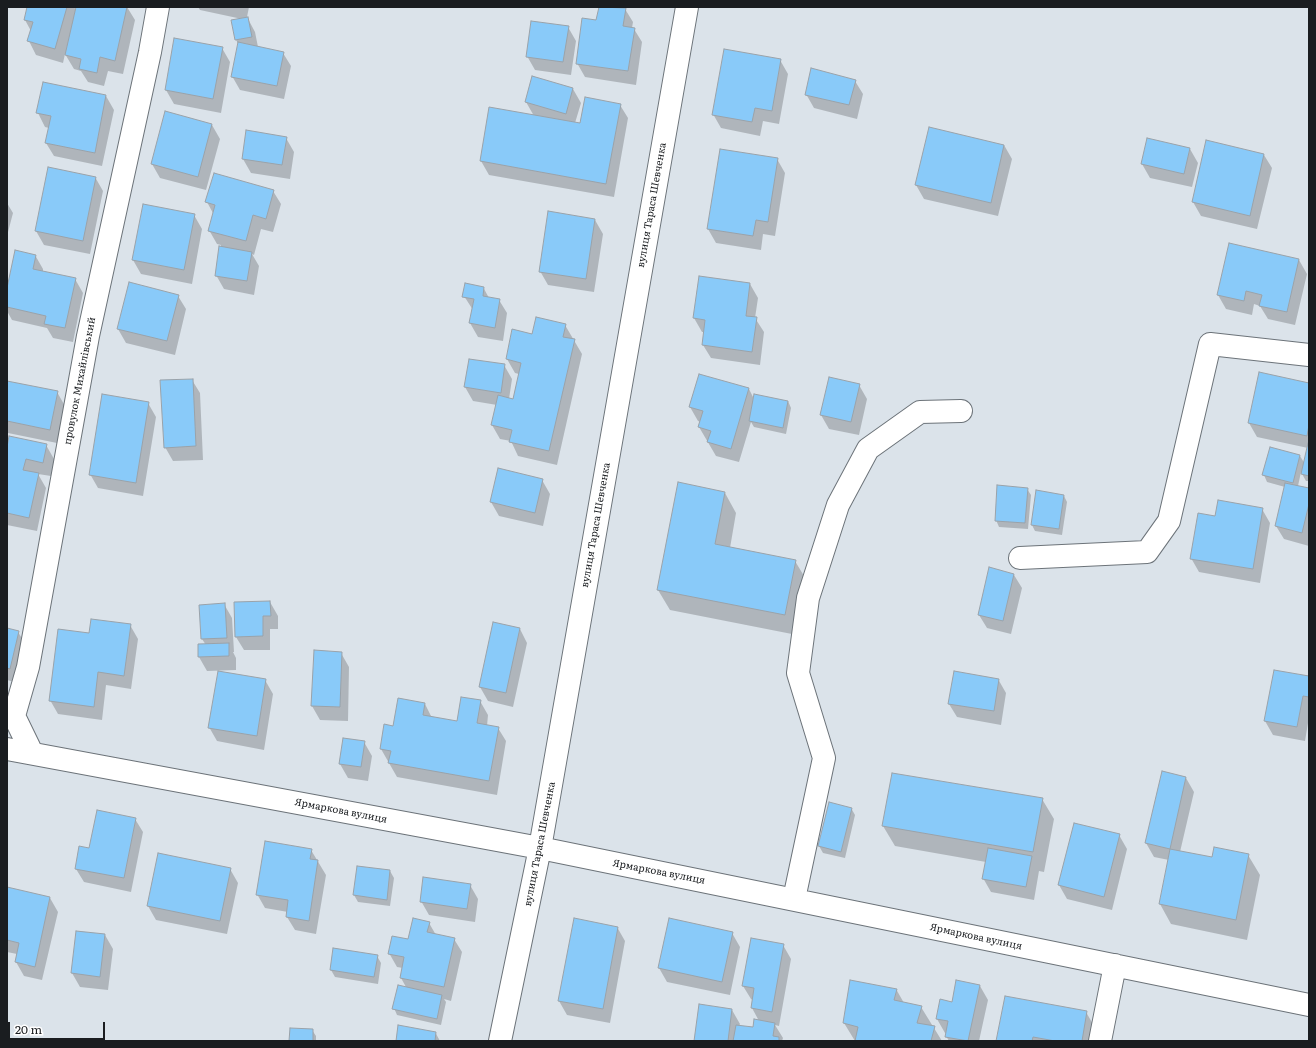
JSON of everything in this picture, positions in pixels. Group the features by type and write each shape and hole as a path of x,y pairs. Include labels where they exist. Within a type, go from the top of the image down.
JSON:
{"street":[{"name":"провулок Михайлівський","path":"32,753 14,716 28,667 88,336 150,52 158,7"},
{"name":"вулиця Тараса Шевченка","path":"500,1041 540,848 687,7"},
{"path":"1020,558 1148,552 1169,521 1210,344 1309,355"},
{"path":"794,899 824,758 798,674 808,598 838,505 868,449 920,412 962,411"},
{"name":"Ярмаркова вулиця","path":"7,749 540,848 1309,1005"},
{"path":"1100,1041 1115,965"}],"building":[{"path":"27,7 67,7 55,49 27,41 33,22 24,20"},
{"path":"76,7 127,7 115,61 100,57 97,73 79,69 81,59 65,55"},
{"path":"599,7 626,8 623,26 635,28 628,71 576,64 582,18 596,20"},
{"path":"248,17 252,37 235,40 231,20"},
{"path":"531,21 569,26 563,62 526,57"},
{"path":"174,38 223,47 213,99 165,90"},
{"path":"238,42 284,52 277,86 231,77"},
{"path":"724,49 781,59 772,111 755,108 752,122 712,115"},
{"path":"811,68 856,80 849,105 805,95"},
{"path":"532,76 573,88 566,114 525,102"},
{"path":"43,82 106,95 95,153 45,143 51,116 36,113"},
{"path":"585,97 621,104 606,184 480,161 489,107 580,123"},
{"path":"165,111 212,124 198,177 151,164"},
{"path":"929,127 1004,145 991,203 915,185"},
{"path":"246,130 287,137 282,165 242,159"},
{"path":"1147,138 1190,148 1184,174 1141,164"},
{"path":"1206,140 1264,154 1250,216 1192,202"},
{"path":"720,149 778,158 768,222 756,220 753,236 707,229"},
{"path":"48,167 96,177 83,241 35,231"},
{"path":"214,173 274,190 266,219 253,215 246,241 208,231 215,205 205,202"},
{"path":"143,204 195,214 184,270 132,260"},
{"path":"548,211 595,219 586,279 539,272"},
{"path":"1229,243 1299,259 1287,312 1259,306 1262,295 1246,291 1244,301 1217,295"},
{"path":"219,246 252,252 247,281 215,276"},
{"path":"15,250 36,255 33,269 76,278 65,328 44,324 46,316 7,307 7,288"},
{"path":"699,276 750,283 746,316 757,317 752,352 702,345 705,320 693,318"},
{"path":"129,282 179,295 167,341 117,329"},
{"path":"465,283 484,287 483,296 500,299 495,328 469,323 474,299 462,297"},
{"path":"536,317 566,324 563,337 575,339 549,451 509,442 512,430 491,425 498,395 513,399 521,363 506,359 512,329 532,334"},
{"path":"469,359 505,364 501,393 464,387"},
{"path":"1259,372 1309,383 1309,425 1307,436 1248,423"},
{"path":"699,374 749,388 731,449 707,442 711,431 698,427 703,411 689,407"},
{"path":"829,377 860,384 851,422 820,415"},
{"path":"193,379 196,446 164,448 160,380"},
{"path":"7,381 58,391 50,430 7,421"},
{"path":"102,394 149,402 136,483 89,475"},
{"path":"754,394 788,401 783,428 749,421"},
{"path":"9,436 47,444 43,463 26,459 23,470 39,473 29,518 7,513 7,447"},
{"path":"1309,443 1309,476 1301,474"},
{"path":"1270,447 1300,455 1293,483 1262,475"},
{"path":"498,468 543,479 535,513 490,502"},
{"path":"678,482 725,492 715,544 796,560 785,615 657,590"},
{"path":"1285,483 1309,488 1309,504 1302,533 1275,526"},
{"path":"997,485 1028,488 1025,523 995,521"},
{"path":"1036,490 1064,495 1059,529 1031,525"},
{"path":"1218,500 1263,508 1253,569 1190,559 1198,513 1215,516"},
{"path":"989,567 1014,574 1003,621 978,615"},
{"path":"270,601 271,616 263,616 263,636 235,637 234,602"},
{"path":"225,603 227,638 201,639 199,605"},
{"path":"91,619 131,624 124,676 98,672 94,707 49,701 58,629 89,633"},
{"path":"493,622 520,628 506,693 479,687"},
{"path":"7,628 19,631 10,669 7,668"},
{"path":"229,643 229,656 198,657 198,644"},
{"path":"314,650 342,652 340,707 311,706"},
{"path":"1274,670 1309,676 1309,697 1303,696 1297,727 1264,721"},
{"path":"218,671 266,679 257,736 208,728"},
{"path":"954,671 999,679 994,711 948,704"},
{"path":"461,697 481,700 477,723 499,727 489,781 388,763 391,751 380,749 384,724 393,726 398,698 425,703 423,715 457,721"},
{"path":"343,738 365,741 361,767 339,764"},
{"path":"1162,771 1186,777 1170,849 1145,843"},
{"path":"892,773 1043,798 1033,852 882,826"},
{"path":"829,802 852,808 841,852 818,846"},
{"path":"97,810 136,818 124,878 75,869 79,846 89,848"},
{"path":"1074,823 1120,834 1104,897 1058,885"},
{"path":"265,841 312,849 310,859 318,860 309,921 286,917 288,900 256,895"},
{"path":"1214,847 1249,854 1236,920 1159,904 1170,849 1212,857"},
{"path":"988,848 1032,856 1026,887 982,879"},
{"path":"158,853 231,868 220,921 147,906"},
{"path":"357,866 390,870 387,900 353,895"},
{"path":"423,877 471,884 467,909 420,902"},
{"path":"7,887 50,897 35,967 15,962 19,943 7,940"},
{"path":"413,918 430,922 427,932 455,938 444,987 400,978 404,957 388,954 392,936 408,939"},
{"path":"574,918 618,927 603,1009 558,1001"},
{"path":"669,918 733,932 722,982 658,968"},
{"path":"76,931 105,934 100,977 71,973"},
{"path":"751,938 784,944 772,1012 751,1008 754,988 742,986"},
{"path":"333,948 378,955 374,977 330,970"},
{"path":"850,980 897,989 894,1000 922,1006 917,1023 935,1026 931,1041 855,1041 858,1027 843,1023"},
{"path":"956,980 980,985 968,1041 945,1037 948,1021 936,1019 940,999 952,1002"},
{"path":"398,985 442,995 437,1019 392,1009"},
{"path":"1005,996 1087,1011 1082,1041 1055,1041 1033,1037 1032,1041 996,1041"},
{"path":"699,1004 732,1009 728,1041 694,1041"},
{"path":"754,1019 775,1023 773,1036 779,1037 779,1041 733,1041 736,1025 753,1027"},
{"path":"398,1025 436,1032 435,1041 396,1041"},
{"path":"290,1028 313,1029 313,1041 289,1041"}]}
